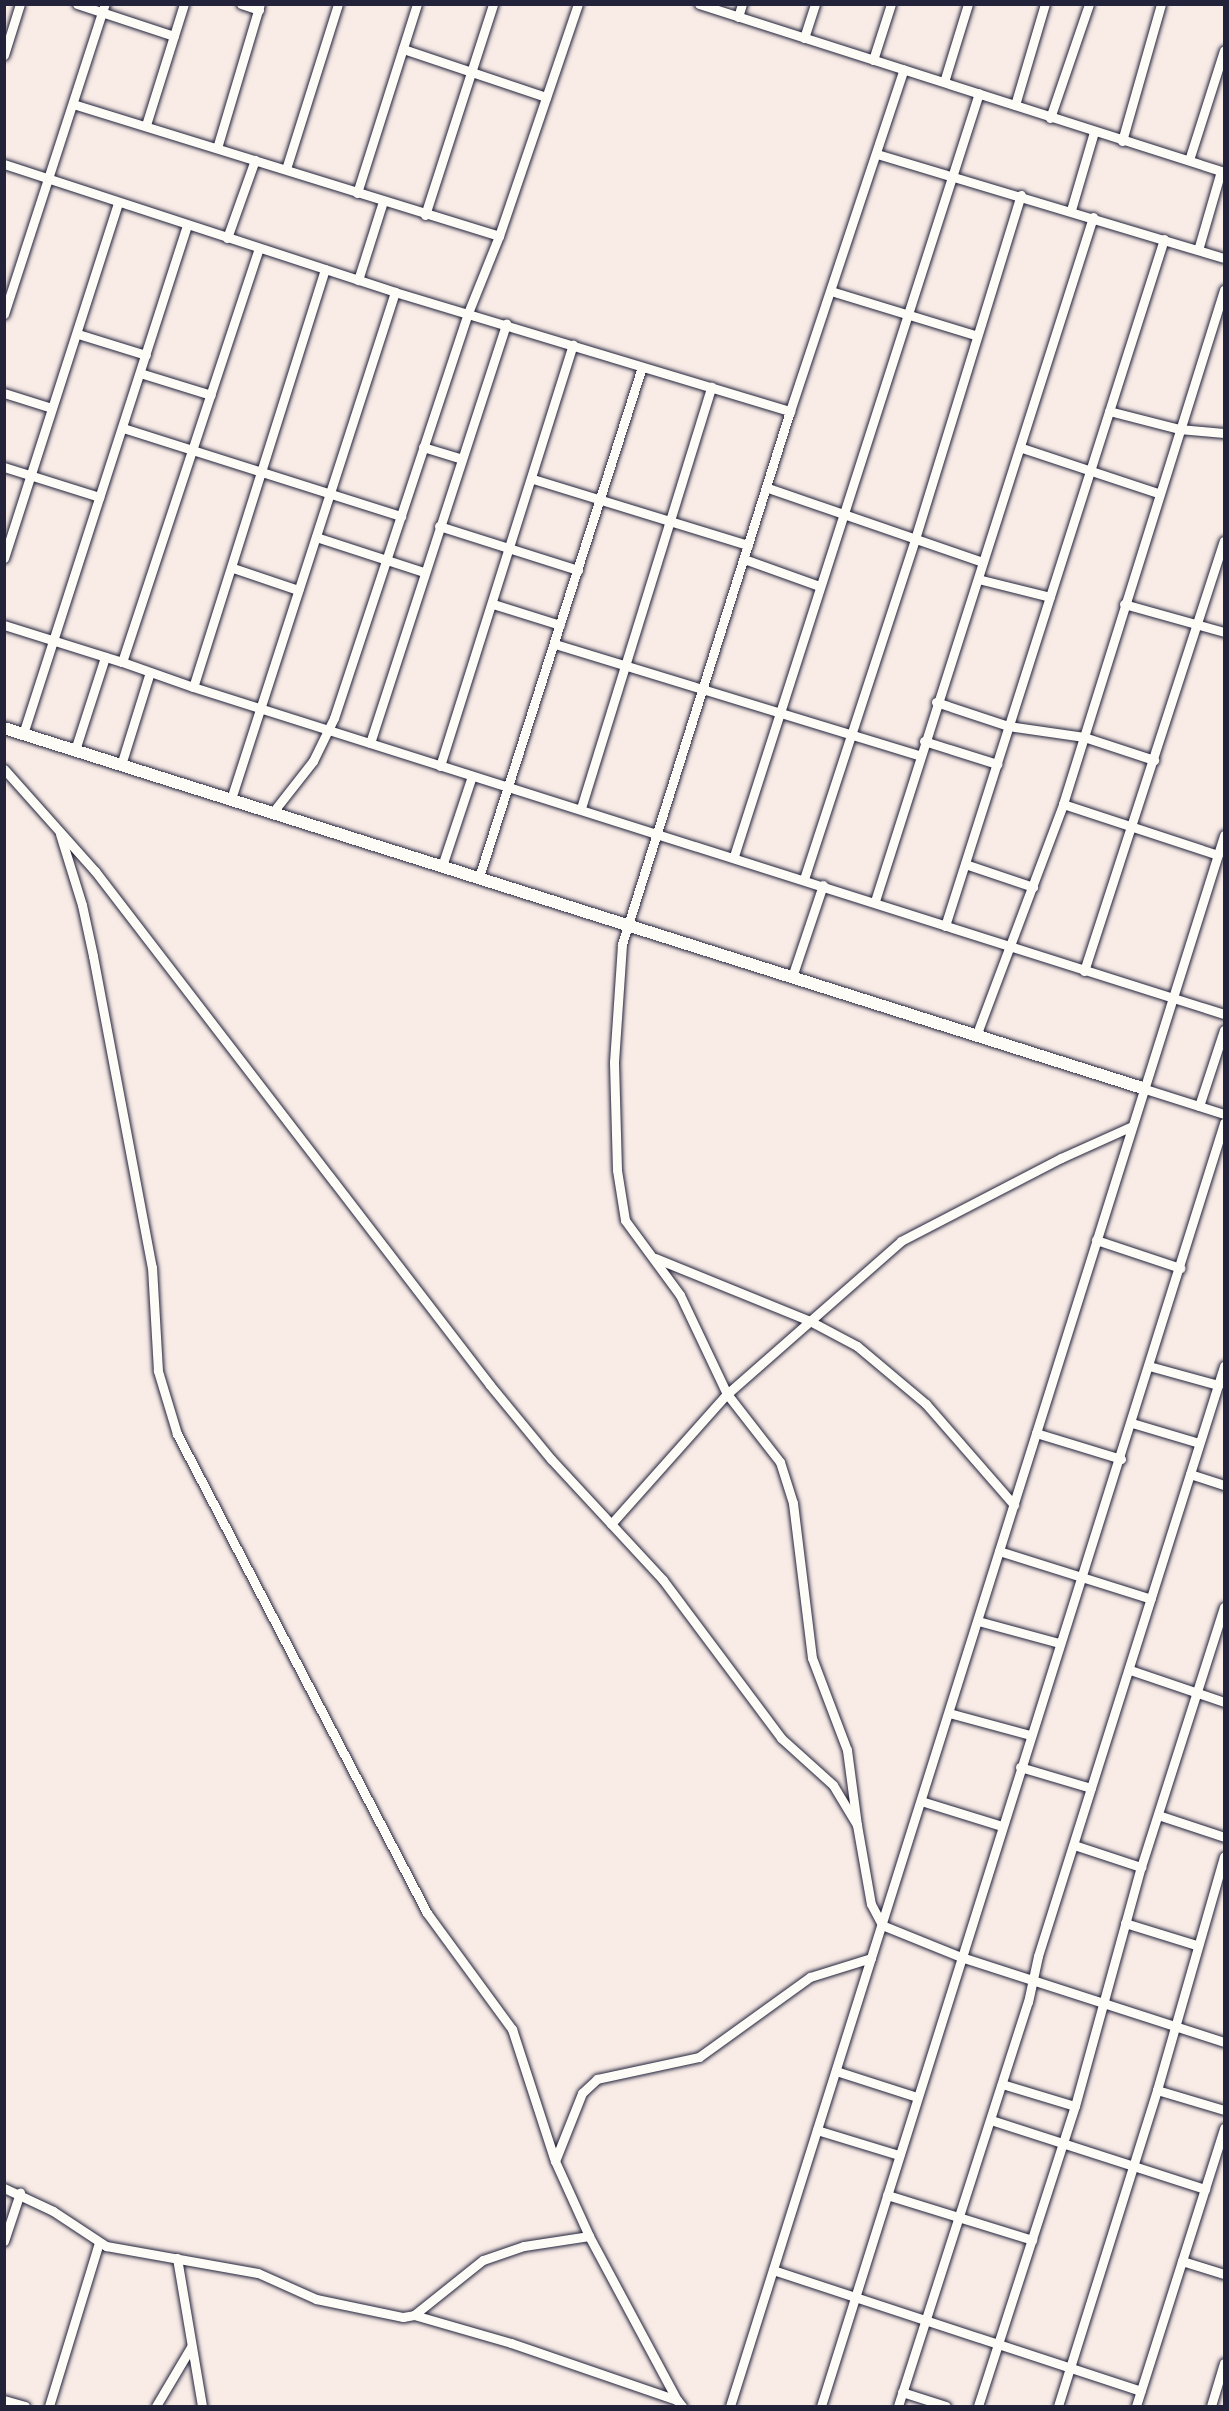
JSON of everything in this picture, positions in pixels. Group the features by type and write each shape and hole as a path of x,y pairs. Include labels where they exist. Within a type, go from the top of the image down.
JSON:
{"street":[{"path":"4,55 20,4"},
{"path":"76,4 104,9 174,36"},
{"path":"146,125 184,4"},
{"path":"217,148 259,7 241,4"},
{"path":"286,169 338,4"},
{"path":"357,193 417,4"},
{"path":"425,215 493,4"},
{"path":"273,812 305,772 329,730 468,313 499,236 578,4"},
{"path":"699,4 1122,141 1223,171 1198,250"},
{"path":"738,17 742,4"},
{"path":"804,38 815,4"},
{"path":"873,60 891,4"},
{"path":"944,82 968,4"},
{"path":"1015,105 1045,4"},
{"path":"1050,118 1089,4"},
{"path":"1122,141 1161,4"},
{"path":"5,314 104,9"},
{"path":"403,49 546,97"},
{"path":"1189,160 1224,50"},
{"path":"904,69 790,411 660,832 628,924 620,960 615,1021 613,1107 617,1170 624,1220 655,1258 680,1295 727,1394 768,1444 788,1483 812,1658 847,1750 871,1904 882,1925 962,1957 1224,2042"},
{"path":"734,856 979,93"},
{"path":"74,104 286,169 425,215 499,236"},
{"path":"1071,210 1094,132"},
{"path":"877,154 1021,195 1224,258"},
{"path":"227,238 255,160"},
{"path":"4,164 395,292 790,411"},
{"path":"804,879 915,539 975,335 1021,195"},
{"path":"358,280 383,201"},
{"path":"4,558 78,334 118,203"},
{"path":"875,901 936,702 1022,448 1094,217"},
{"path":"23,734 187,225"},
{"path":"945,926 1164,239"},
{"path":"122,662 258,248"},
{"path":"194,687 326,269"},
{"path":"976,1036 1011,948 1063,804 1158,493 1224,290"},
{"path":"831,291 975,335"},
{"path":"231,799 395,292"},
{"path":"370,743 460,458 506,324"},
{"path":"78,334 146,355"},
{"path":"441,766 511,550 573,345"},
{"path":"479,878 510,788 642,367"},
{"path":"140,373 211,395"},
{"path":"581,808 711,387"},
{"path":"4,393 52,408"},
{"path":"1109,411 1179,429 1224,433"},
{"path":"123,428 401,516"},
{"path":"423,447 460,458"},
{"path":"1022,448 1158,493"},
{"path":"4,466 99,497"},
{"path":"533,479 748,545"},
{"path":"768,488 983,562"},
{"path":"439,526 578,570"},
{"path":"316,537 424,572"},
{"path":"1084,971 1224,542"},
{"path":"744,559 819,586"},
{"path":"233,568 298,590"},
{"path":"978,579 1050,597"},
{"path":"493,604 560,625"},
{"path":"1124,604 1224,632"},
{"path":"4,625 510,788 660,832 875,901 1011,948 1224,1014"},
{"path":"555,644 625,668 920,756"},
{"path":"75,750 105,657"},
{"path":"121,765 150,672"},
{"path":"936,702 1008,726 1084,737 1154,760"},
{"path":"4,728 1224,1114"},
{"path":"924,741 997,764"},
{"path":"4,769 95,871 490,1385 551,1460 663,1580 781,1737 833,1785 857,1825"},
{"path":"442,866 472,776"},
{"path":"1063,804 1218,855"},
{"path":"59,832 91,946 152,1267 158,1371 174,1426 427,1913 512,2029 555,2161 589,2236 679,2403"},
{"path":"730,2406 1014,1506 1130,1127 1224,835"},
{"path":"965,864 1033,887"},
{"path":"792,977 823,885"},
{"path":"1199,1106 1224,1030"},
{"path":"821,2406 1059,1643 1121,1459 1224,1123"},
{"path":"611,1524 727,1394 808,1320 916,1232 1061,1158 1130,1127"},
{"path":"1096,1240 1180,1268"},
{"path":"655,1258 808,1320 857,1346 926,1404 1014,1506"},
{"path":"1149,1366 1218,1385"},
{"path":"898,2406 991,2120 1091,1788 1224,1366"},
{"path":"1132,1423 1199,1443"},
{"path":"1036,1433 1121,1459"},
{"path":"1190,1474 1224,1485"},
{"path":"999,1551 1151,1599"},
{"path":"978,2406 1075,2106 1141,1867 1224,1607"},
{"path":"978,1621 1059,1643"},
{"path":"1130,1670 1224,1702"},
{"path":"949,1713 1030,1735"},
{"path":"1020,1767 1091,1788"},
{"path":"921,1801 1002,1826"},
{"path":"1158,1815 1224,1838"},
{"path":"1074,1845 1141,1867"},
{"path":"1059,2406 1157,2091 1196,1945 1224,1856"},
{"path":"1214,1892 1224,1895"},
{"path":"1125,1923 1196,1945"},
{"path":"555,2161 582,2093 597,2079 699,2057 810,1977 872,1958"},
{"path":"836,2071 917,2097"},
{"path":"1002,2084 1075,2106"},
{"path":"1157,2091 1224,2110"},
{"path":"991,2120 1205,2189"},
{"path":"1136,2406 1224,2128"},
{"path":"817,2130 899,2155"},
{"path":"4,2188 20,2193 99,2242 126,2251 258,2273 316,2299 403,2317 414,2315 511,2343 679,2403"},
{"path":"4,2241 20,2193"},
{"path":"887,2195 1032,2240"},
{"path":"414,2315 483,2260 524,2246 589,2236"},
{"path":"49,2406 99,2242"},
{"path":"177,2258 201,2406"},
{"path":"1182,2261 1224,2274"},
{"path":"773,2270 1141,2391"},
{"path":"156,2406 191,2347"},
{"path":"1211,2406 1224,2363"},
{"path":"902,2392 946,2406"},
{"path":"4,2400 25,2406"}]}
